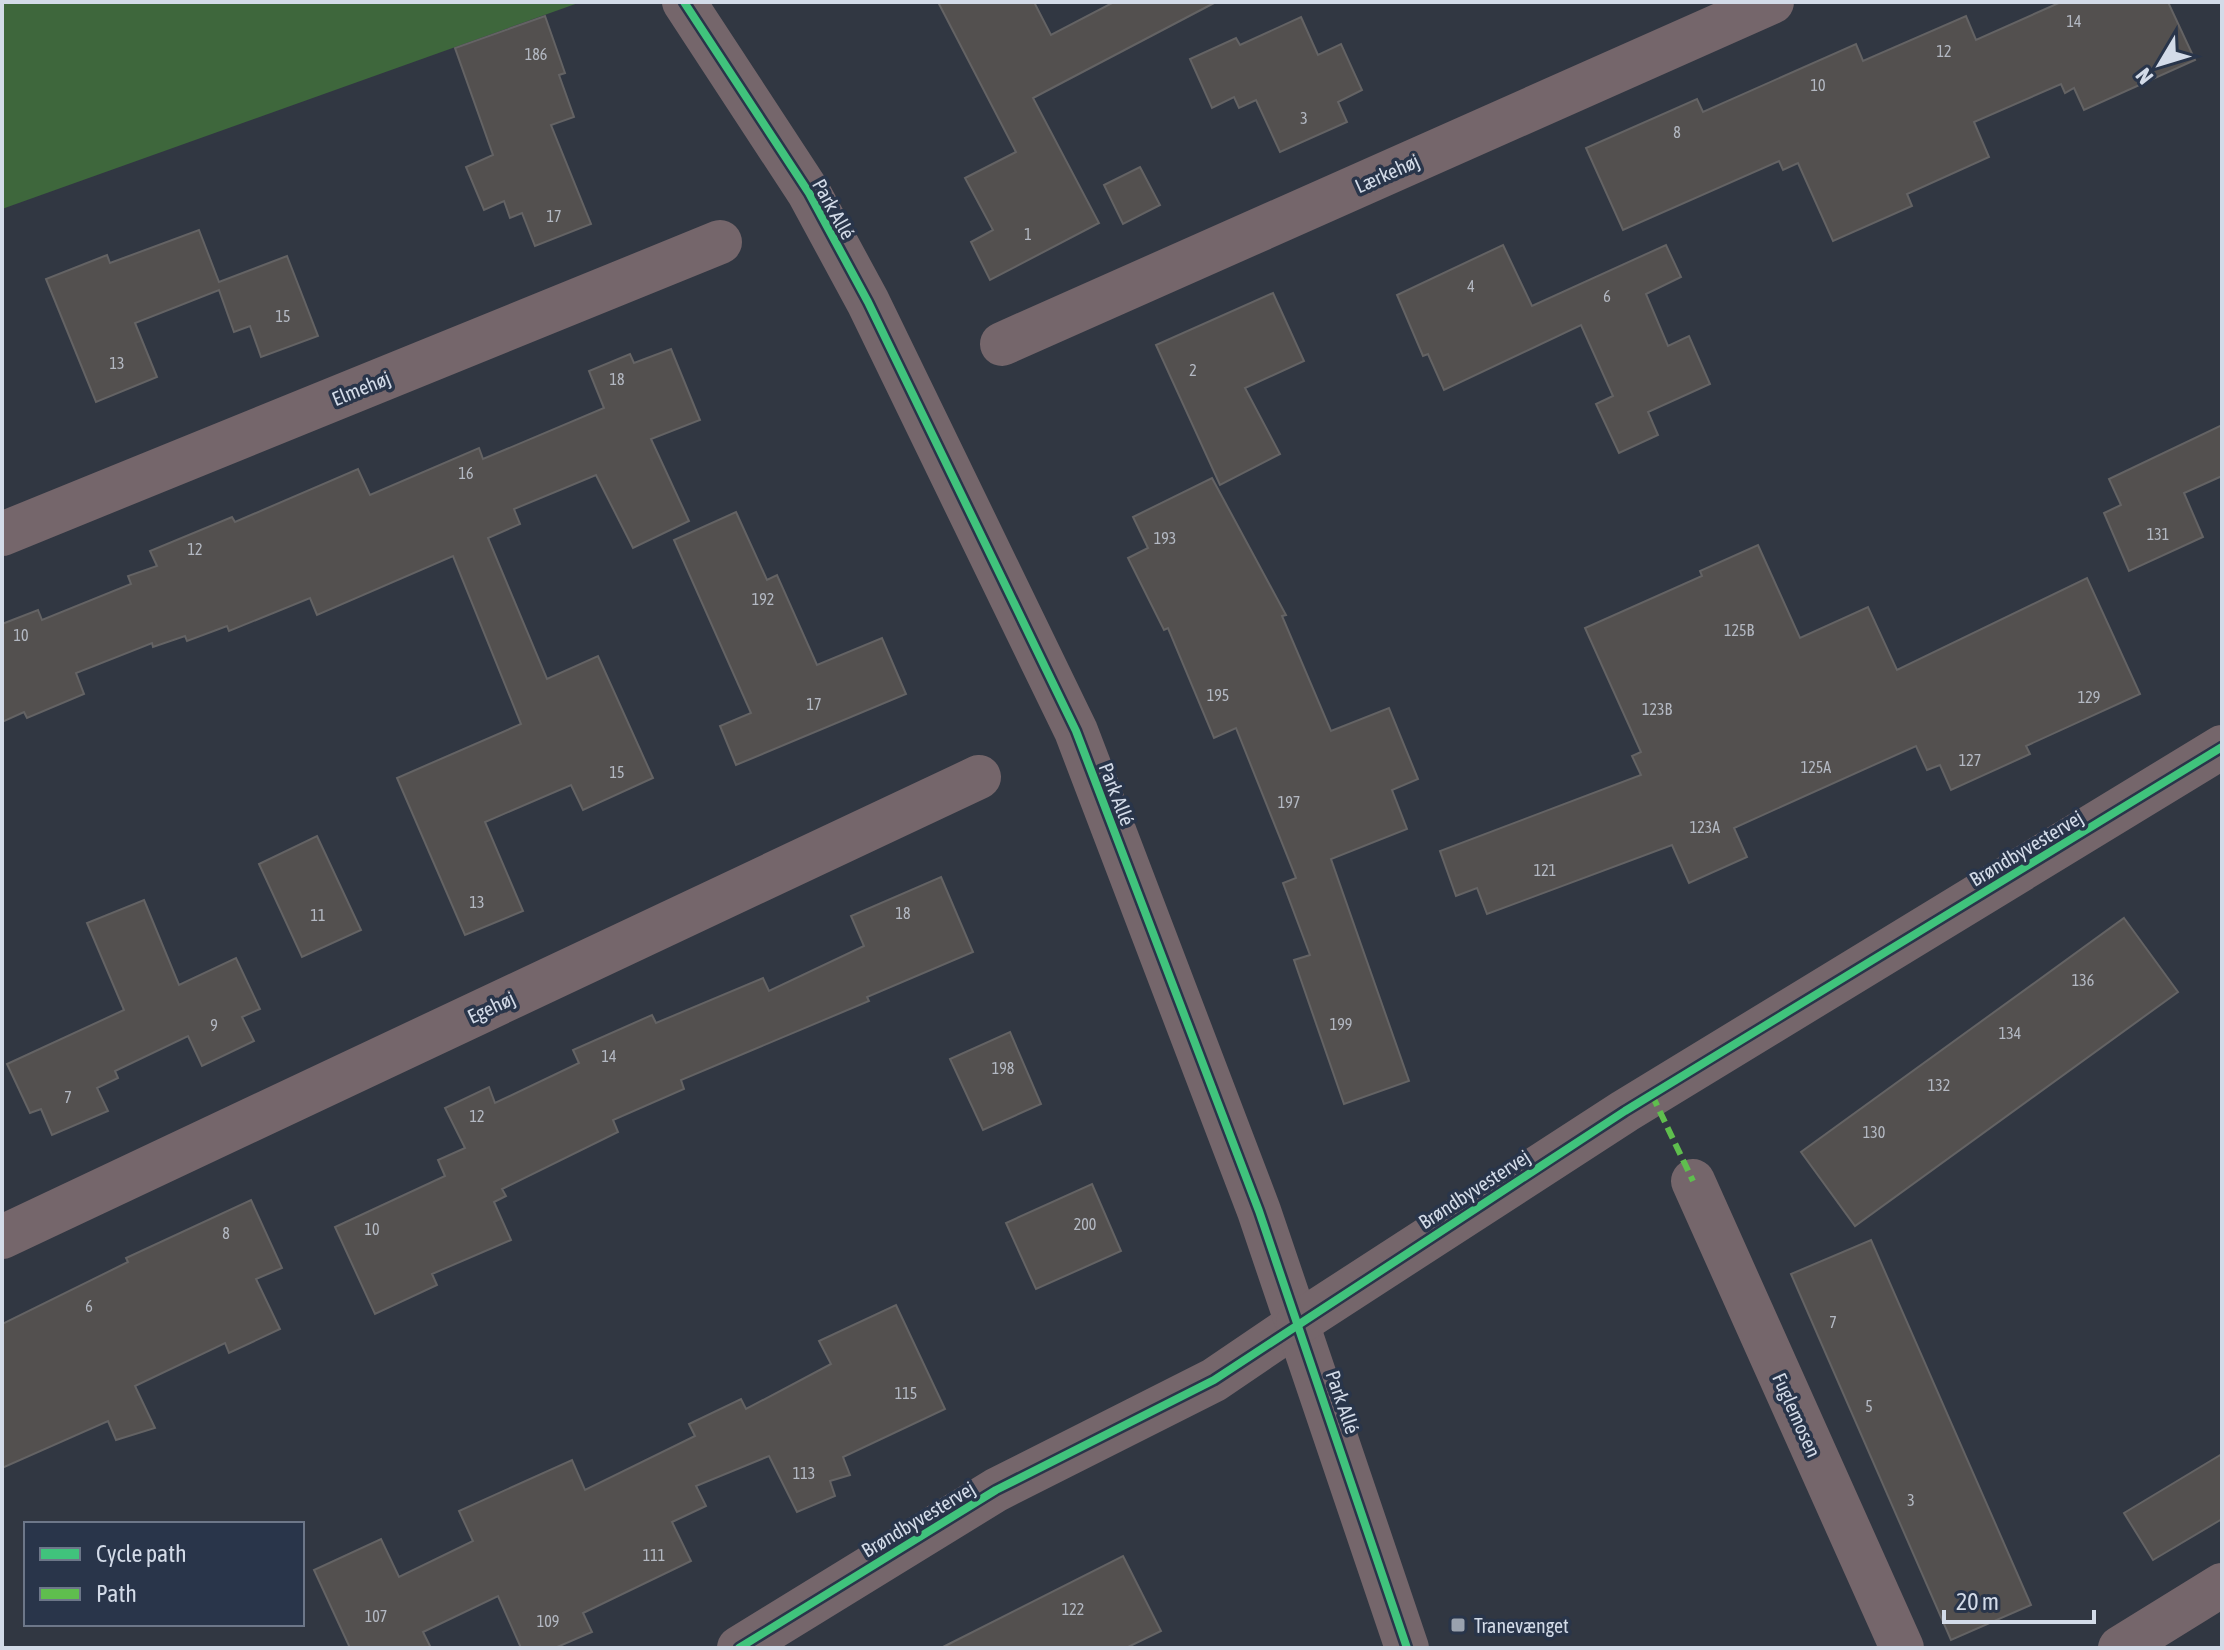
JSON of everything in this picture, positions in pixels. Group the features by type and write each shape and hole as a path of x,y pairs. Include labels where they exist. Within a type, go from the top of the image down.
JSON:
{"street":[{"name":"Park Allé","path":"684,2 809,193 868,302 1076,731 1298,1323 1407,1648"},
{"name":"Lærkehøj","path":"1002,344 1772,2"},
{"name":"Elmehøj","path":"2,534 720,242"},
{"name":"Brøndbyvestervej","path":"739,1648 996,1490 1214,1380 1625,1111 2222,747"},
{"name":"Egehøj","path":"2,1237 979,777"},
{"name":"Fuglemosen","path":"1693,1181 1902,1648"},
{"path":"2120,1648 2222,1585"}],"green space":[{"path":"2,2 581,2 2,209"}],"building":[{"path":"938,2 1034,2 1051,35 1114,2 1216,2 1033,98 1099,223 990,280 971,242 993,230 965,178 1016,152"},
{"path":"2061,2 2168,2 2195,60 2084,110 2074,88 2065,93 2061,84 1974,122 1989,157 1907,194 1912,206 1833,241 1798,163 1783,170 1779,161 1623,230 1586,148 1697,99 1703,112 1856,44 1863,61 1966,16 1976,40"},
{"path":"545,16 565,73 559,75 574,117 551,125 591,224 535,246 522,213 510,218 504,201 484,210 466,167 493,155 455,48"},
{"path":"1301,17 1318,55 1341,44 1362,90 1338,102 1347,122 1280,152 1256,100 1239,108 1234,97 1212,108 1190,59 1236,38 1240,45"},
{"path":"1140,167 1160,205 1123,224 1104,185"},
{"path":"199,230 219,282 287,256 318,336 261,357 250,326 234,332 219,290 135,323 157,377 96,402 46,279 107,255 110,263"},
{"path":"1503,245 1532,306 1666,245 1681,277 1646,294 1668,346 1689,336 1710,384 1648,412 1658,435 1619,453 1596,404 1613,396 1581,325 1444,390 1428,354 1423,356 1397,295"},
{"path":"1273,293 1304,361 1245,388 1280,454 1220,485 1156,345"},
{"path":"671,349 700,420 651,439 689,521 633,548 596,475 514,509 520,524 488,538 547,679 598,656 653,778 583,810 571,785 485,822 523,911 465,935 397,778 521,724 453,556 317,615 310,598 229,631 227,626 187,641 185,636 153,647 152,643 76,673 84,694 27,718 24,712 2,722 2,624 38,610 42,620 131,584 128,576 157,566 150,551 232,517 235,522 358,469 370,495 479,448 483,459 604,408 589,371 630,354 634,363"},
{"path":"2222,425 2222,476 2184,493 2203,537 2129,571 2104,513 2121,505 2109,479"},
{"path":"1212,478 1286,615 1282,616 1331,731 1389,708 1418,779 1392,790 1407,829 1331,859 1409,1081 1344,1104 1294,960 1310,955 1283,883 1296,878 1236,728 1214,738 1168,628 1164,630 1128,558 1148,548 1133,517"},
{"path":"736,512 767,580 777,575 817,665 882,638 906,694 736,765 720,726 751,713 674,540"},
{"path":"1758,545 1800,638 1868,607 1897,670 2087,578 2140,694 2026,746 2030,754 1951,790 1940,765 1927,770 1916,746 1734,828 1747,857 1689,883 1672,845 1487,914 1477,888 1456,896 1440,851 1641,775 1632,756 1641,752 1585,628 1702,576 1700,571"},
{"path":"317,836 361,930 302,957 259,864"},
{"path":"941,877 973,952 867,997 869,1001 681,1080 684,1089 613,1120 618,1132 502,1189 506,1196 494,1202 511,1240 432,1274 437,1285 375,1314 335,1227 445,1176 438,1160 465,1148 445,1108 489,1087 495,1103 579,1063 573,1050 652,1015 656,1023 763,978 769,991 864,946 851,916"},
{"path":"144,900 179,985 236,958 260,1009 242,1017 254,1041 202,1066 188,1036 115,1071 118,1078 97,1088 108,1111 52,1135 41,1109 30,1113 7,1064 124,1010 87,923"},
{"path":"2124,918 2178,992 1855,1226 1801,1152"},
{"path":"1010,1032 1041,1104 983,1130 950,1059"},
{"path":"1092,1184 1121,1251 1036,1289 1006,1223"},
{"path":"251,1200 282,1268 256,1279 280,1329 229,1353 225,1343 135,1386 155,1428 116,1440 108,1421 2,1468 2,1324 128,1262 126,1258"},
{"path":"1871,1240 2031,1605 1951,1640 1791,1274"},
{"path":"896,1305 945,1409 843,1457 850,1475 830,1481 835,1496 797,1512 769,1456 696,1486 706,1506 672,1522 691,1561 583,1613 592,1632 555,1648 521,1648 498,1596 423,1632 431,1648 350,1648 314,1570 381,1539 399,1577 473,1541 459,1511 572,1460 585,1490 695,1436 689,1424 741,1399 746,1409 831,1364 819,1341"},
{"path":"2222,1454 2222,1519 2153,1560 2124,1513"},
{"path":"1123,1556 1161,1631 1126,1648 941,1648"}],"marked path":[{"path":"1652,1095 1693,1181"}],"cycle path":[{"path":"684,2 809,193 868,302 1076,731 1259,1211 1407,1648"},
{"path":"739,1648 996,1490 1214,1380 1625,1111 2222,747"}],"place":[{"name":"Tranevænget","path":"1458,1625"}]}
